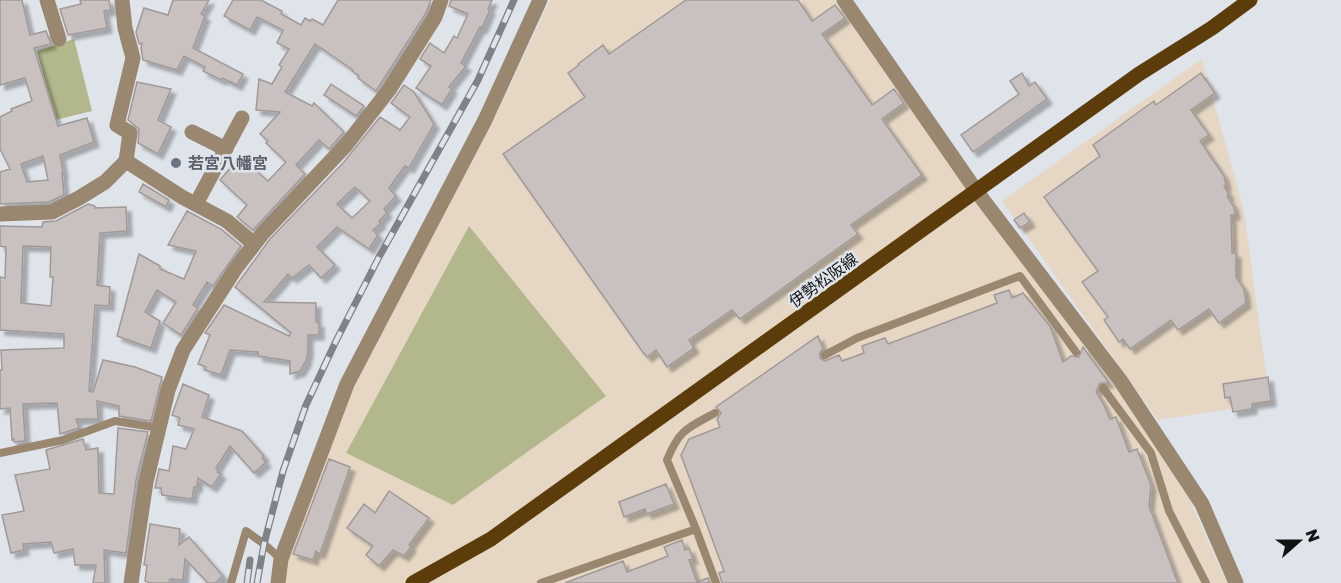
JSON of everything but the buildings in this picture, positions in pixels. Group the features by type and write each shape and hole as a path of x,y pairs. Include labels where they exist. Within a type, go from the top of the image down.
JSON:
{"main road":[{"name":"伊勢松阪線","path":"412,583 491,539 1139,74 1212,28 1251,0"}],"street":[{"path":"47,0 59,39"},
{"path":"0,214 52,212 105,182 126,161 130,133 117,125 134,58 125,28 122,0"},
{"path":"131,583 146,482 168,390 183,350 254,244 346,145 389,90 435,17 441,0"},
{"path":"278,583 282,559 347,384 485,120 540,0"},
{"path":"844,0 977,192 1120,380 1202,504 1236,583"},
{"path":"196,204 242,118"},
{"path":"192,132 226,149"},
{"path":"126,161 227,221 254,244"}],"lane":[{"path":"825,355 857,338 1020,276 1076,352"},
{"path":"1103,388 1152,453 1169,511 1206,583"},
{"path":"715,413 684,430 674,443 668,460 716,583"},
{"path":"0,453 63,440 115,421 159,428"},
{"path":"541,583 696,529"},
{"path":"231,583 246,531 282,559"}],"shaded area":[{"path":"550,0 835,0 991,220 1119,392 1188,497 1227,583 282,583 285,566 349,396 497,113"},
{"path":"1202,59 1244,211 1270,403 1158,420 1002,201"}],"green space":[{"path":"74,39 92,111 55,120 37,51"},
{"path":"469,226 606,396 453,505 346,453"}],"railway":[{"path":"257,583 264,544 283,471 306,405 379,257 478,80 514,0"},
{"path":"247,583 250,560"}],"place":[{"name":"若宮八幡宮","path":"176,163"}]}
